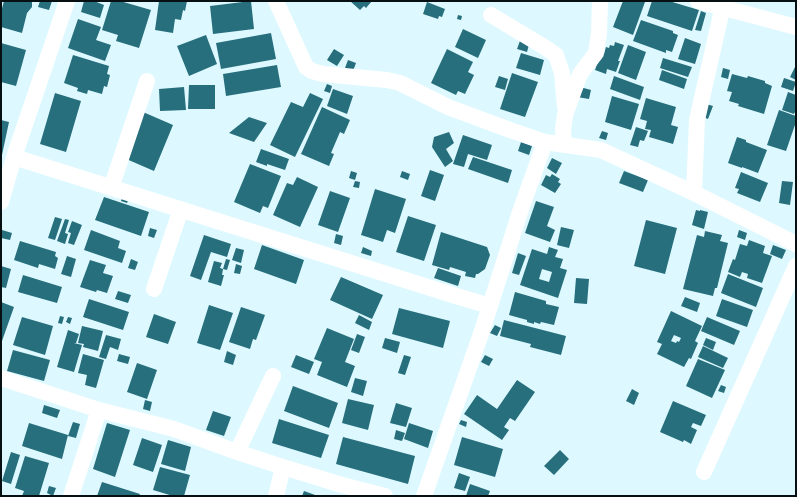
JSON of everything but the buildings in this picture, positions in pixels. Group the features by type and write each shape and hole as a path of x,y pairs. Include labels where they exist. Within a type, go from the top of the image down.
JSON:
{"street":[{"path":"1,202 14,157 68,1"},
{"path":"276,1 306,66 312,71 323,74 400,82 448,107 545,142 600,150 694,193 796,244"},
{"path":"564,144 563,129 565,115 580,74 596,53 599,34 600,1"},
{"path":"698,1 724,4 796,27"},
{"path":"694,193 696,132 724,4"},
{"path":"491,15 556,55 562,73 565,115"},
{"path":"111,188 147,81"},
{"path":"424,496 545,142"},
{"path":"14,157 490,306"},
{"path":"154,289 181,210"},
{"path":"704,472 796,266"},
{"path":"237,452 273,376"},
{"path":"1,378 99,410 174,429 283,467 385,496"},
{"path":"71,496 99,410"},
{"path":"276,496 283,467"}]}
